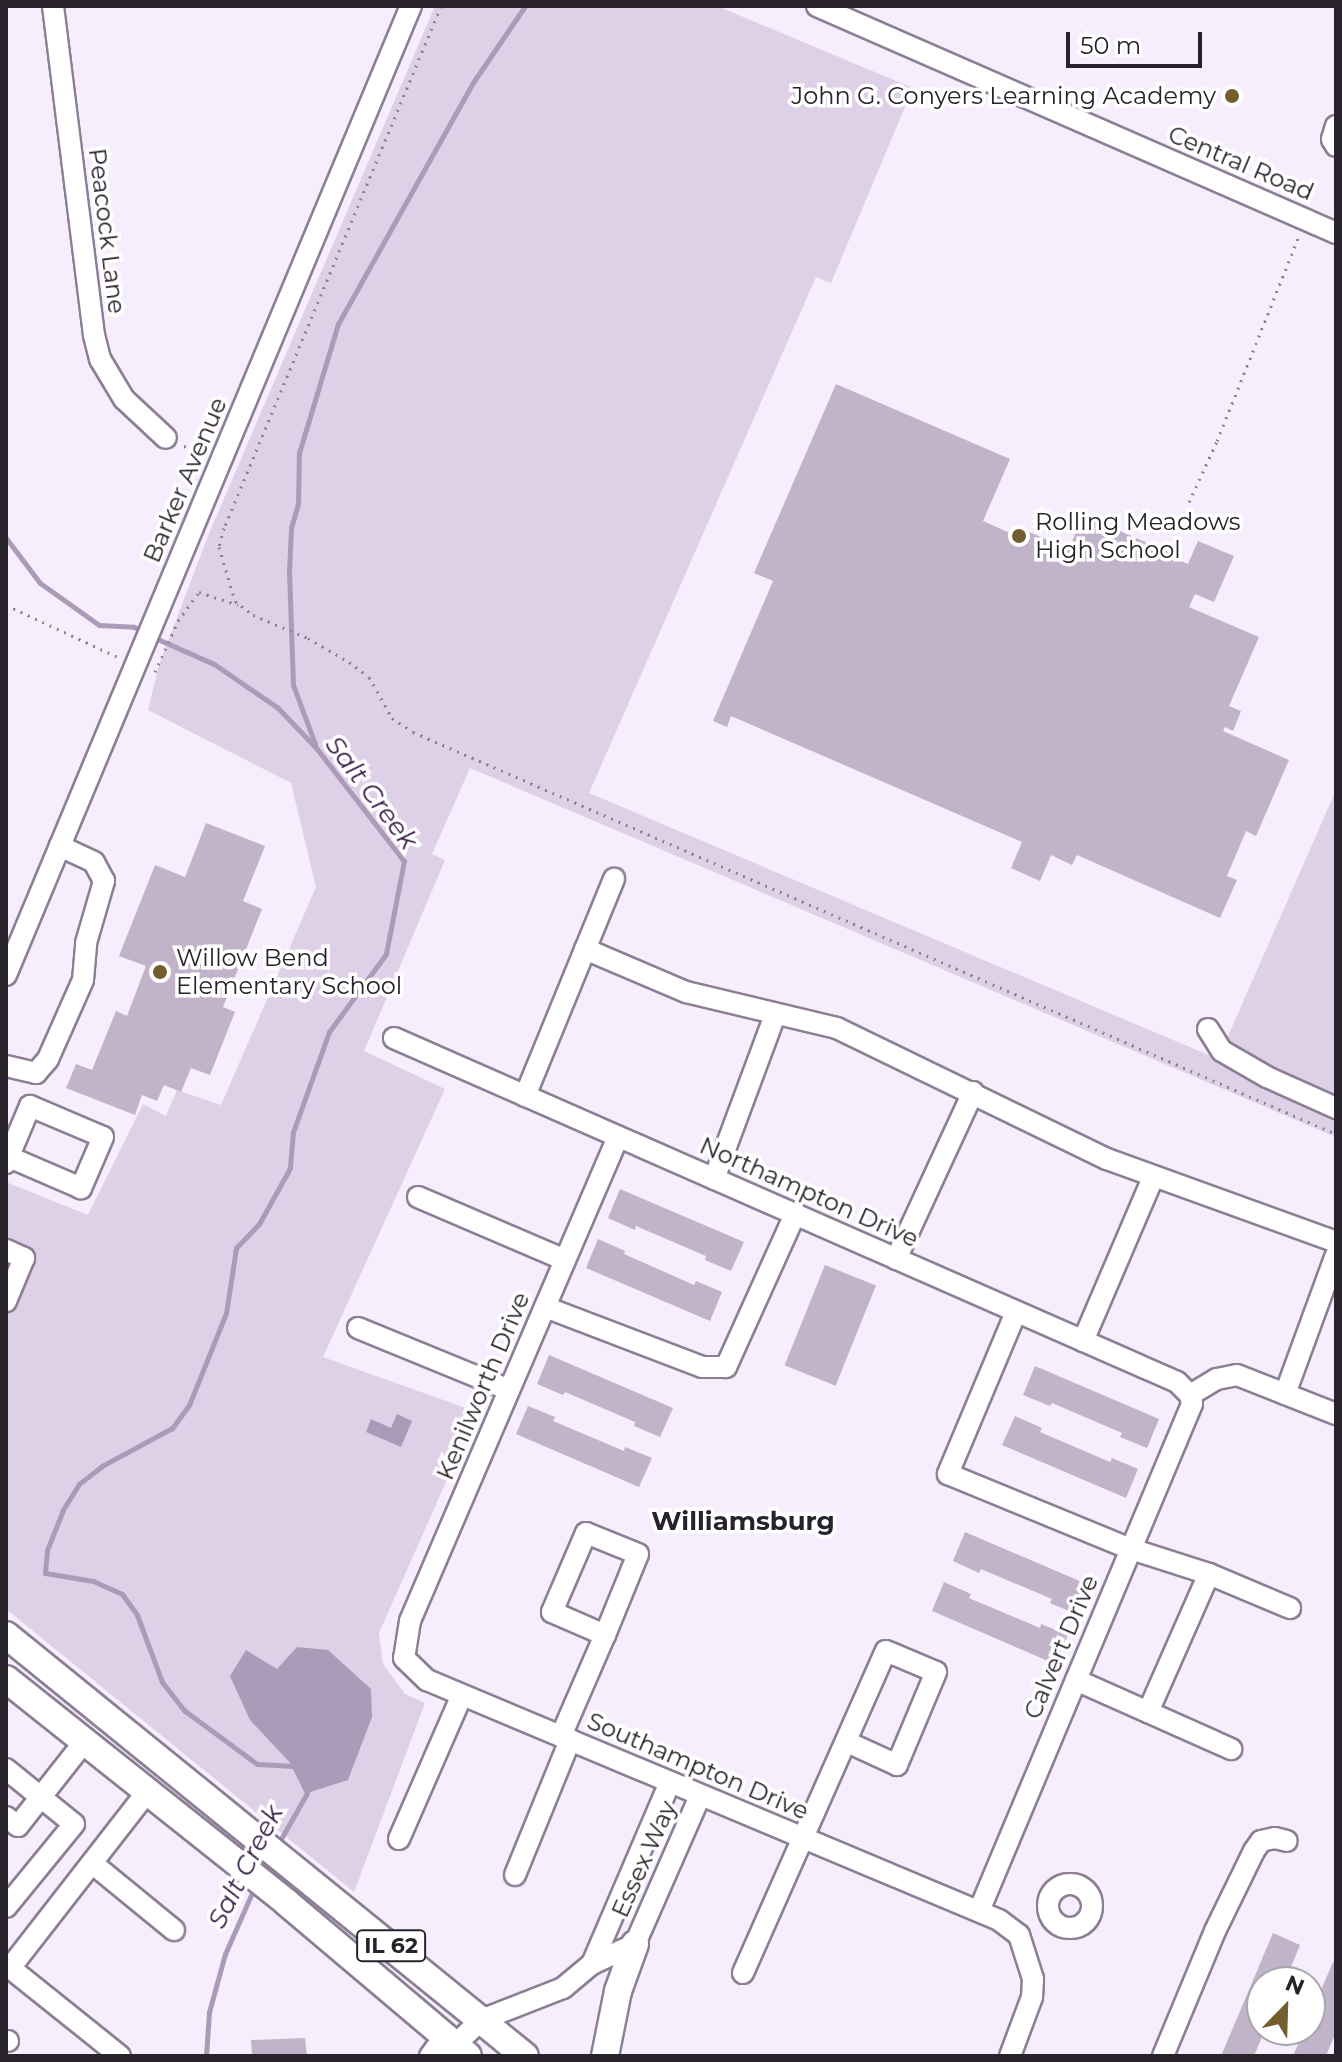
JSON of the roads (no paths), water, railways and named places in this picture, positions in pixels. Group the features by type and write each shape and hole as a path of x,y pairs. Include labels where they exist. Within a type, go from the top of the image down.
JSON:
{"main road":[{"name":"IL 62","path":"6,1635 525,2056"},
{"name":"IL 62","path":"6,1679 286,1902 458,2052"},
{"path":"605,2056 618,1991 635,1944"}],"street":[{"name":"Peacock Lane","path":"53,6 94,335 100,359 124,399 166,438"},
{"name":"Barker Avenue","path":"6,975 411,6"},
{"name":"Central Road","path":"826,8 1336,233"},
{"path":"1336,126 1332,139 1336,146"},
{"path":"6,1066 36,1073 65,1025 83,980 86,943 104,881 94,862 60,846"},
{"path":"525,1096 614,879"},
{"path":"585,949 686,992 837,1028 1153,1178 1336,1242"},
{"path":"714,1179 775,1015"},
{"path":"1208,1029 1222,1051 1267,1077 1336,1108"},
{"name":"Northampton Drive","path":"394,1038 1177,1382 1191,1400"},
{"path":"896,1259 973,1092"},
{"path":"30,1106 103,1137 81,1188 8,1155 30,1106"},
{"name":"Kenilworth Drive","path":"404,1658 410,1621 618,1137"},
{"path":"1083,1341 1153,1178"},
{"path":"418,1197 565,1260"},
{"path":"545,1307 702,1367 726,1367 795,1214"},
{"path":"6,1250 24,1258 6,1301"},
{"path":"1285,1394 1336,1255"},
{"path":"1016,1312 948,1474 1131,1549 1209,1574 1290,1608"},
{"path":"358,1328 509,1390"},
{"path":"1191,1400 1217,1379 1237,1375 1336,1414"},
{"name":"Calvert Drive","path":"979,1911 1191,1400"},
{"path":"515,1875 638,1554 586,1533 552,1612 605,1635"},
{"path":"1148,1712 1209,1574"},
{"path":"743,1973 793,1854 805,1839 886,1651 936,1672 897,1765 847,1742"},
{"name":"Southampton Drive","path":"404,1658 427,1680 979,1911 999,1920 1019,1935"},
{"path":"1076,1680 1231,1749"},
{"path":"399,1839 462,1695"},
{"path":"6,1817 18,1826 85,1741"},
{"path":"6,1769 74,1824 6,1907"},
{"name":"Essex Way","path":"592,1964 670,1782"},
{"path":"120,2056 10,1968 148,1791"},
{"name":"Essex Way","path":"458,2052 481,2020 563,1988 592,1964 635,1944 700,1796"},
{"path":"1163,2056 1215,1931 1254,1851 1261,1841 1287,1841"},
{"path":"92,1863 174,1930"},
{"path":"1010,2056 1032,1997 1028,1957 1019,1935 1051,1916"},
{"path":"430,2056 436,2048 458,2052"}],"waterway":[{"path":"315,744 293,685 289,571 291,528 298,503 299,453 338,324 472,84 525,6"},
{"name":"Salt Creek","path":"6,538 40,583 99,625 134,627 144,632"},
{"name":"Salt Creek","path":"153,637 214,664 278,708 317,749 404,861 386,954 329,1032 293,1132 290,1168 259,1224 236,1248 226,1313 189,1405 172,1428 102,1466 79,1484 63,1510 47,1550 45,1573 93,1581 122,1594 137,1615 162,1682 185,1711 257,1764 294,1766 307,1793 277,1846"},
{"name":"Salt Creek","path":"206,2056 209,2012 225,1954 255,1886"}],"place":[{"name":"John G. Conyers Learning Academy","path":"1232,96"},
{"name":"Rolling Meadows High School","path":"1019,536"},
{"name":"Willow Bend Elementary School","path":"160,972"}],"district":[{"name":"Williamsburg","path":"743,1522"}]}
